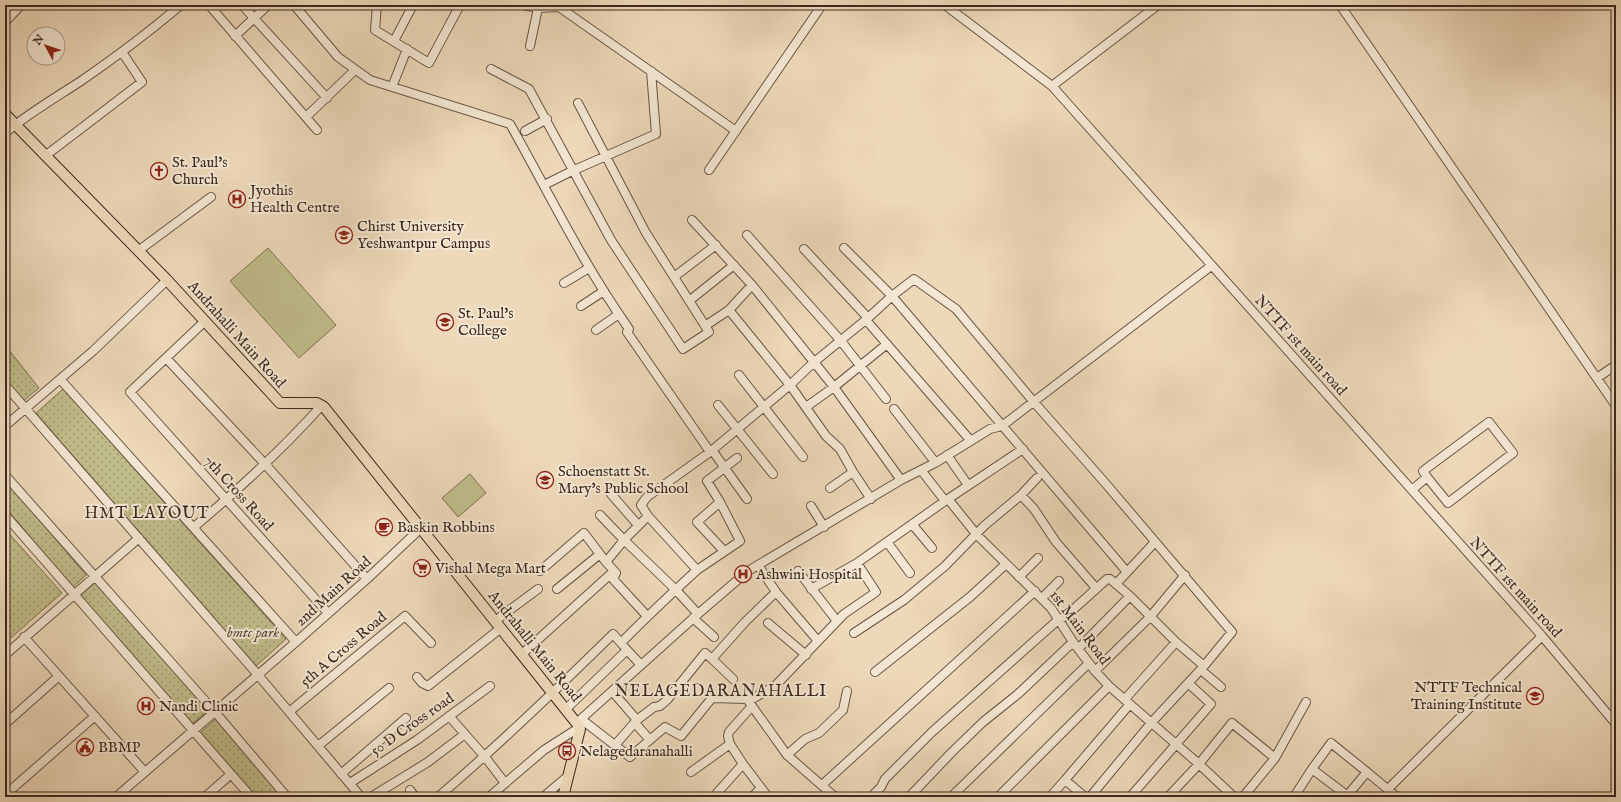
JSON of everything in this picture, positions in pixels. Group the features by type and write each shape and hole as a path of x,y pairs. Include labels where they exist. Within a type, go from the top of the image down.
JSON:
{"main road":[{"name":"Andrahalli Main Road","path":"5,114 167,280 280,403 317,403 322,405 553,693 580,723"},
{"path":"563,797 580,723"}],"street":[{"path":"5,22 21,5"},
{"path":"5,133 43,104 122,52 182,5"},
{"path":"209,5 317,130"},
{"path":"242,5 327,98"},
{"path":"235,36 268,5"},
{"path":"294,5 338,56 370,80 510,124 579,251 629,329 627,332 711,451 725,467 748,499"},
{"path":"377,5 375,30 429,63 460,5"},
{"path":"394,41 412,5"},
{"path":"524,5 538,8 559,7 736,131"},
{"path":"709,170 822,5"},
{"name":"NTTF 1st main road","path":"945,5 1052,86 1542,636 1616,724"},
{"path":"1052,86 1158,5"},
{"path":"1340,5 1616,406"},
{"path":"530,46 538,8"},
{"path":"392,87 406,49"},
{"path":"45,156 142,82 122,52"},
{"path":"491,68 529,89 547,119 572,170 611,240 683,350 708,332 646,233 578,103"},
{"path":"306,117 355,70"},
{"path":"544,185 572,170 656,134 650,71"},
{"path":"526,131 547,119"},
{"path":"138,251 211,197"},
{"path":"692,220 752,285 813,363 834,387 901,480"},
{"path":"747,235 841,341 886,399"},
{"path":"674,277 716,245"},
{"path":"844,248 892,296 1127,572"},
{"path":"804,249 867,319 971,441"},
{"path":"689,301 734,266"},
{"path":"489,797 544,750 580,723 612,691 695,616 748,571 990,429 1002,426 1211,266"},
{"path":"564,283 589,268"},
{"path":"696,570 648,516 641,505 647,497 711,451 790,386 813,363 914,279 956,309 1033,401 1185,575 1232,632 1202,668 1152,722 1090,797"},
{"path":"5,426 93,351 167,280"},
{"path":"705,326 729,310 752,285"},
{"path":"581,306 604,291"},
{"path":"729,310 790,386 826,436 840,449 871,499"},
{"path":"596,330 619,314"},
{"path":"205,320 166,358 265,464 367,579"},
{"path":"806,407 834,387 887,344"},
{"name":"7th Cross Road","path":"166,358 130,392 328,613"},
{"path":"1597,378 1616,365"},
{"path":"739,375 803,457"},
{"path":"60,379 296,642"},
{"path":"5,385 258,675 361,797"},
{"path":"194,527 265,464 322,405"},
{"path":"718,405 773,474"},
{"path":"894,409 935,462"},
{"path":"1489,422 1513,453 1448,503 1427,477 1423,471 1489,422"},
{"path":"811,589 857,563 946,500 1023,449"},
{"path":"947,455 968,485"},
{"path":"621,643 647,616 696,570 740,541 720,502 707,481 737,458"},
{"name":"1st Main Road","path":"921,470 977,535 1051,608 1072,642 1088,664 1109,686 1199,764 1232,797"},
{"path":"830,488 853,472"},
{"path":"5,475 216,712 287,797"},
{"path":"1412,490 1427,477"},
{"path":"854,633 904,600 946,566 984,526 1021,495 1037,478"},
{"path":"611,494 638,525"},
{"path":"1021,495 1034,509 1056,542 1096,588"},
{"path":"720,502 697,522 724,551"},
{"path":"811,506 824,527"},
{"path":"5,515 230,775 251,797"},
{"path":"600,515 676,590 695,616 714,637"},
{"path":"606,562 624,540 648,516"},
{"path":"912,524 932,548"},
{"name":"2nd Main Road","path":"116,797 144,771 216,712 296,642 367,579 421,528"},
{"path":"540,571 584,533 616,573 613,579 647,616"},
{"path":"5,655 139,538"},
{"path":"887,542 910,573"},
{"path":"1116,584 1155,542"},
{"path":"557,589 600,554"},
{"path":"1019,577 1038,558"},
{"path":"768,797 730,744 728,736 729,732 754,698 776,685 844,614 876,592 857,563"},
{"path":"875,672 970,597 1006,564"},
{"path":"758,565 776,592 818,641"},
{"path":"522,654 614,571"},
{"path":"798,571 837,621"},
{"path":"1095,671 1150,617 1185,575"},
{"path":"871,797 881,787 885,779 932,732 1058,620 1066,616 1107,579 1116,584 1130,596 1221,687"},
{"path":"1042,598 1059,581"},
{"path":"417,677 422,683 428,686 538,589"},
{"path":"822,785 1035,591"},
{"path":"712,659 745,622 776,592"},
{"path":"1078,649 1130,596"},
{"name":"5th A Cross Road","path":"289,712 405,616 430,643"},
{"path":"768,623 806,655"},
{"path":"438,797 485,757 553,693 612,634 642,665"},
{"path":"1388,789 1542,636"},
{"path":"24,637 144,771"},
{"path":"912,797 912,794 925,779 983,722 1018,694 1072,642"},
{"path":"1050,797 1176,642"},
{"path":"566,709 628,650"},
{"path":"615,745 636,722 654,707 660,706 667,700 705,653 733,679"},
{"path":"951,797 1088,664"},
{"path":"5,724 59,676"},
{"path":"1131,796 1210,704 1188,683"},
{"name":"50 D Cross road","path":"350,783 417,740 490,686"},
{"path":"998,797 1109,686"},
{"path":"318,746 389,688"},
{"path":"612,691 650,740"},
{"path":"786,755 806,739 819,733 843,710 847,691"},
{"path":"580,723 615,745 630,757 665,727 681,736 712,698 749,703 786,755 835,797"},
{"path":"1243,797 1275,758 1306,702"},
{"path":"5,795 95,716"},
{"path":"449,716 485,757 505,783"},
{"path":"341,774 406,718"},
{"path":"1168,797 1199,764 1232,723 1275,758"},
{"path":"371,797 428,762 465,734"},
{"path":"1294,797 1331,743 1397,797"},
{"path":"691,772 730,744"},
{"path":"717,793 743,764"},
{"path":"1312,769 1347,796 1367,772"},
{"path":"205,797 230,775"},
{"path":"543,797 568,776"},
{"path":"1065,780 1085,797"},
{"path":"752,797 761,788"},
{"path":"410,790 415,797"}],"green space":[{"path":"268,248 336,325 299,358 230,281"},
{"path":"5,345 39,388 22,402 5,382"},
{"name":"bmtc park","path":"63,389 286,639 256,666 36,413"},
{"path":"470,474 486,493 458,517 442,498"},
{"path":"5,480 86,575 73,587 5,507"},
{"path":"5,529 62,593 5,643"},
{"path":"97,581 209,710 192,724 80,596"},
{"path":"217,718 284,797 257,797 200,733"}],"place":[{"name":"St. Paul's Church","path":"159,171"},
{"name":"Jyothis Health Centre","path":"237,199"},
{"name":"Chirst University Yeshwantpur Campus","path":"344,235"},
{"name":"St. Paul's College","path":"445,322"},
{"name":"Schoenstatt St. Mary's Public School","path":"545,480"},
{"name":"Baskin Robbins","path":"384,527"},
{"name":"Vishal Mega Mart","path":"422,568"},
{"name":"Ashwini Hospital","path":"743,574"},
{"name":"NTTF Technical Training Institute","path":"1535,696"},
{"name":"Nandi Clinic","path":"146,706"},
{"name":"BBMP","path":"85,747"},
{"name":"Nelagedaranahalli","path":"567,751"}],"district":[{"name":"HMT LAYOUT","path":"147,512"},
{"name":"NELAGEDARANAHALLI","path":"721,690"}]}
